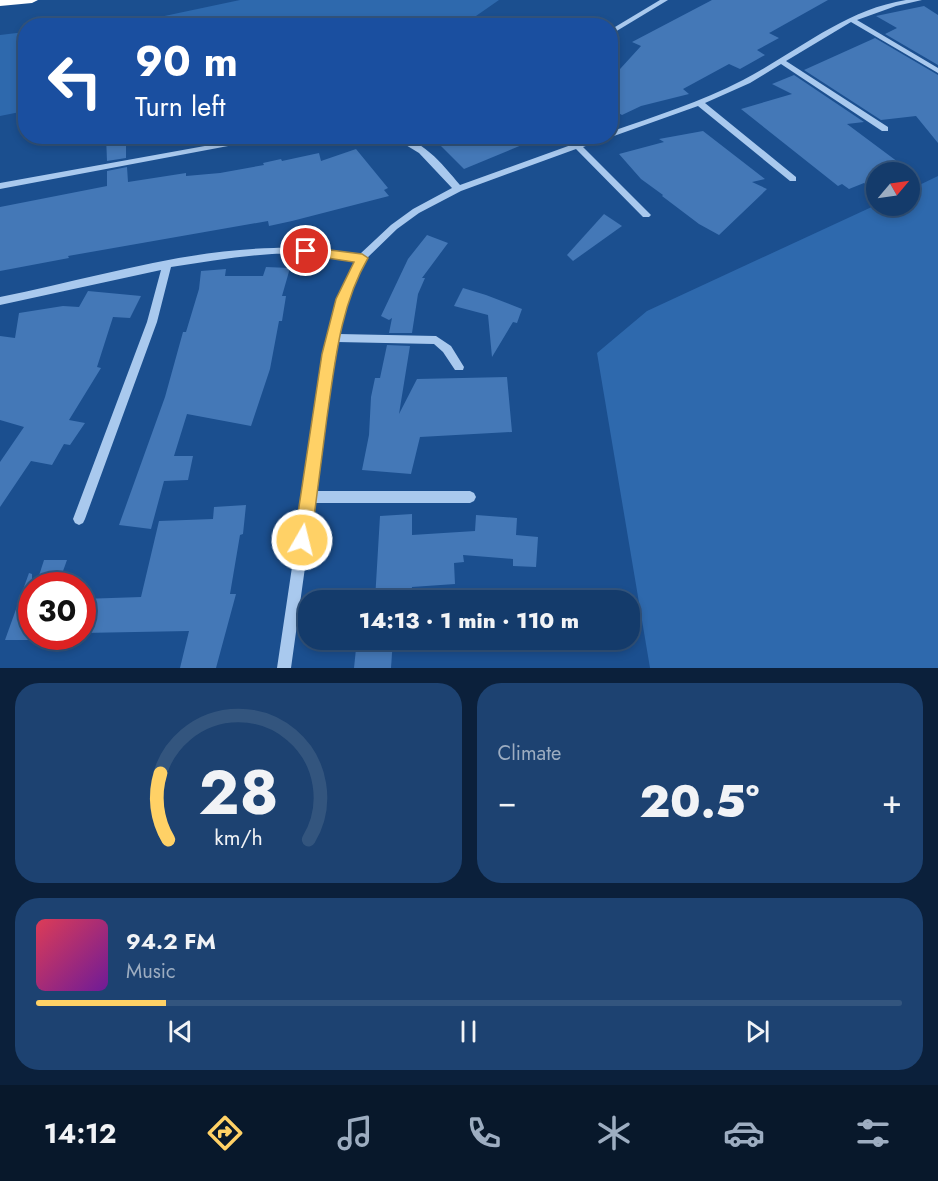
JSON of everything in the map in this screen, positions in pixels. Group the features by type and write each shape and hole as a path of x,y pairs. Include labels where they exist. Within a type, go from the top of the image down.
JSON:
{"highway":[{"path":"0,3 32,0"}],"street":[{"path":"618,28 665,0"},
{"path":"618,132 747,81 851,19 885,5 919,0"},
{"path":"851,19 938,71"},
{"path":"781,61 885,129"},
{"path":"698,102 793,179"},
{"path":"0,186 233,144"},
{"path":"411,144 435,162 458,189"},
{"path":"574,144 646,215"},
{"path":"284,668 333,338 351,276 362,258 394,227 416,211 458,189 585,144"},
{"path":"0,301 167,266 271,251 306,251 362,258"},
{"path":"79,519 152,322 167,266"},
{"path":"333,338 436,340 442,344 459,368"},
{"path":"308,497 470,497"}],"shaded area":[{"path":"240,0 499,0 473,18 155,18"},
{"path":"18,33 18,112 0,116 0,35"},
{"path":"938,176 938,668 650,668 640,609 640,590 637,590 597,353 647,311 866,210 866,216 920,216 920,185"}],"building":[{"path":"712,0 828,0 769,33 779,38 757,50 765,55 740,69 729,64 683,89 689,94 641,106 622,115 618,113 618,71 641,46 632,42"},
{"path":"924,6 938,15 938,65 885,34 897,28 876,16"},
{"path":"875,38 938,75 938,143 916,116 881,120 804,70"},
{"path":"794,75 864,122 847,124 898,162 866,162 866,184 864,183 849,189 842,184 838,186 741,109 792,94 772,84"},
{"path":"703,131 765,179 752,182 767,189 719,235 699,224 641,179 619,154 664,142 659,139"},
{"path":"106,144 126,144 126,158 107,161"},
{"path":"439,144 524,144 464,169"},
{"path":"356,149 388,188 384,190 389,196 269,226 268,221 68,256 69,258 0,271 0,207 107,186 107,171 127,167 128,182 186,173 186,176 220,173 319,153 321,161"},
{"path":"604,214 622,226 573,261 567,255"},
{"path":"427,235 448,243 422,278 425,278 418,294 412,333 389,333 392,318 389,320 381,316 408,259"},
{"path":"266,267 290,268 282,296 286,296 282,321 279,321 270,369 251,426 187,414 174,456 193,456 188,480 164,481 151,529 119,525 165,397 183,332 186,332 199,289 201,271 226,269 225,276 263,276"},
{"path":"463,288 522,309 517,323 513,322 492,357 488,315 454,306"},
{"path":"88,291 141,296 130,318 113,317 97,367 101,368 69,420 85,423 70,445 64,444 52,465 31,461 0,507 0,462 24,427 0,420 0,336 15,338 19,313 63,306 79,307"},
{"path":"387,345 410,346 399,414 417,379 507,377 512,432 420,437 411,474 362,470 369,435 371,397 375,378 380,378"},
{"path":"246,505 243,534 240,535 230,594 236,594 216,668 180,668 189,631 96,633 96,599 141,597 159,521 213,519 214,507"},
{"path":"412,514 412,535 475,531 476,515 517,518 516,535 538,537 536,567 513,566 513,559 463,555 464,562 454,563 455,584 412,587 412,590 376,590 380,516"},
{"path":"44,560 67,560 63,572 40,572"},
{"path":"18,604 18,640 5,640"},
{"path":"356,650 392,650 391,668 354,668"}],"route":[{"path":"302,540 329,354 343,299 351,276 362,258 306,251"}]}
